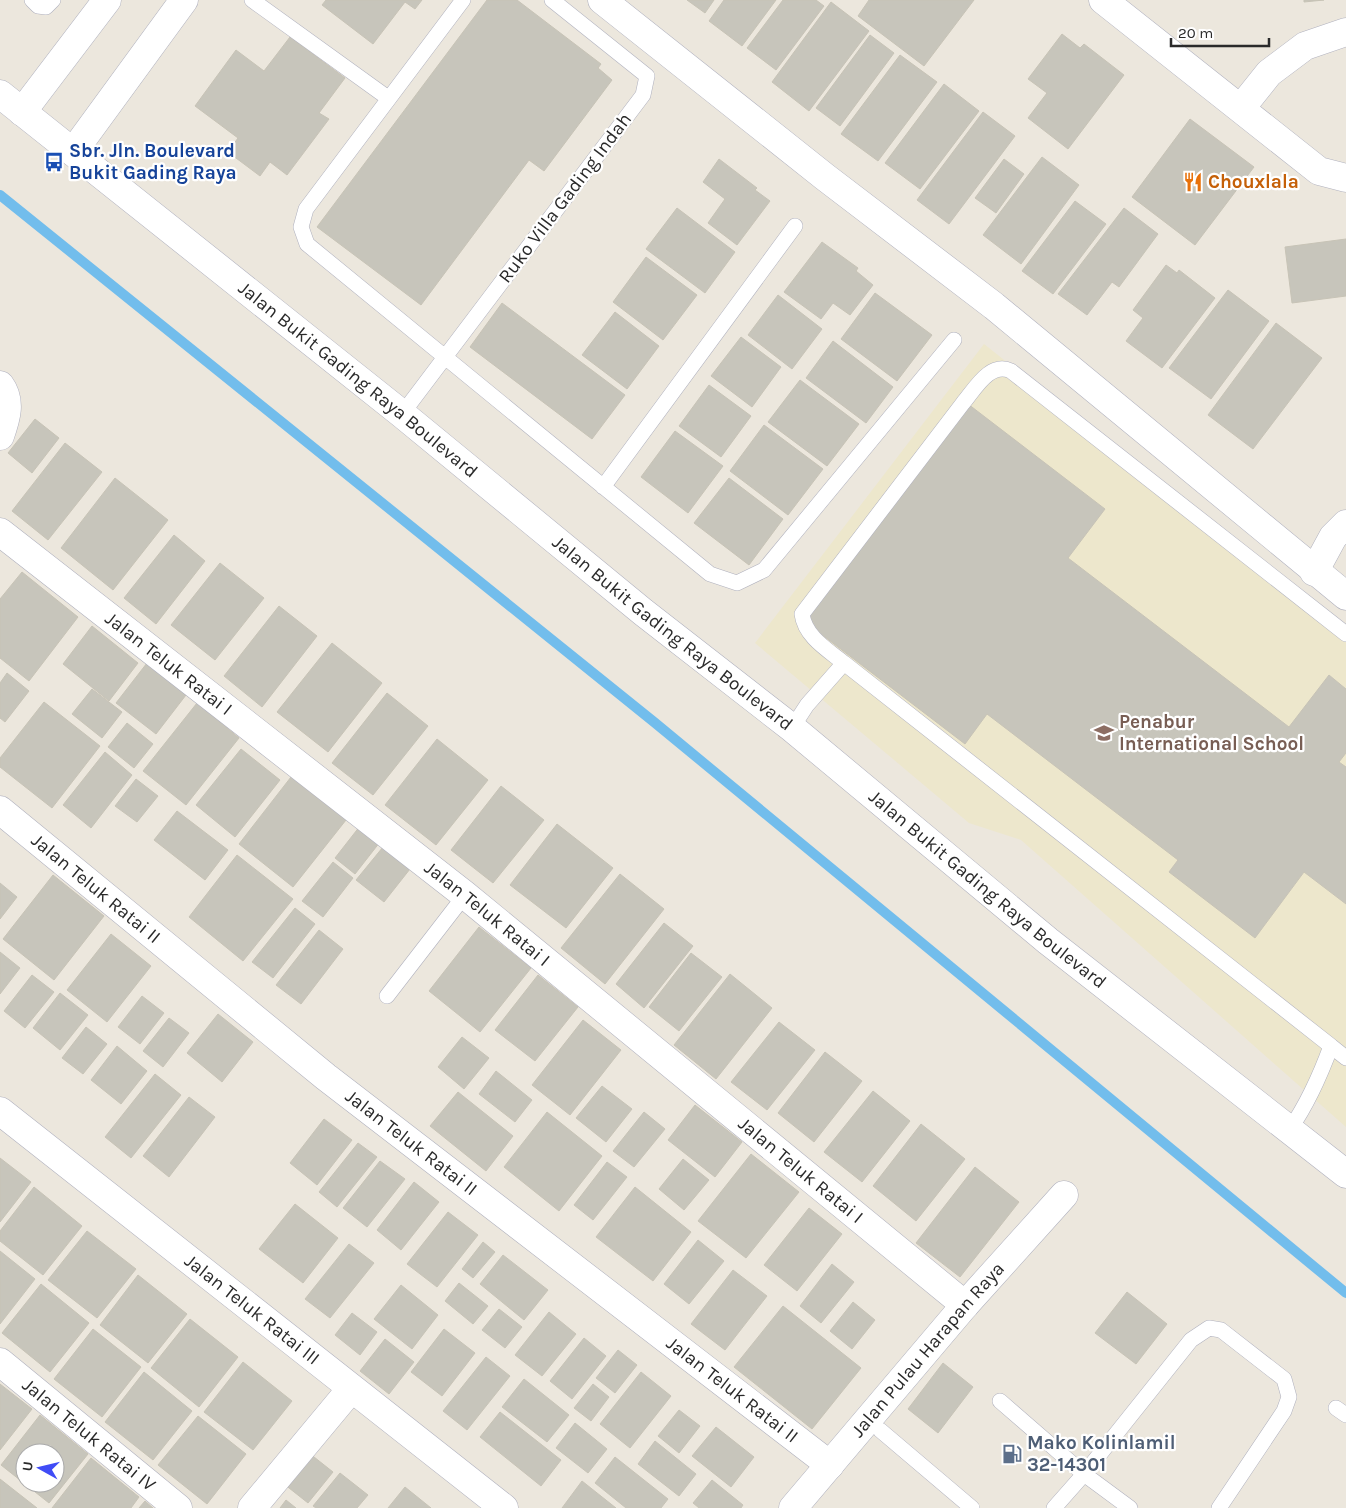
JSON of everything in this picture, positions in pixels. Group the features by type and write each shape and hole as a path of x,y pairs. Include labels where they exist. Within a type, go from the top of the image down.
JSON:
{"street":[{"path":"22,112 107,0"},
{"path":"73,152 184,0"},
{"path":"602,0 825,177 994,306 1314,572 1346,596"},
{"path":"1103,0 1319,171 1346,178"},
{"path":"1241,108 1269,73 1304,46 1346,32"},
{"name":"Jalan Bukit Gading Raya Boulevard","path":"0,94 402,414 643,612 792,728 1048,940 1346,1174"},
{"path":"0,385 4,390 8,414 0,436"},
{"path":"1314,572 1333,537 1346,524"},
{"name":"Jalan Teluk Ratai I","path":"0,532 465,895 965,1305"},
{"name":"Jalan Teluk Ratai II","path":"0,810 326,1077 830,1465"},
{"name":"Jalan Teluk Ratai III","path":"0,1112 504,1508"},
{"name":"Jalan Pulau Harapan Raya","path":"793,1508 965,1305 1064,1195"},
{"name":"Jalan Teluk Ratai IV","path":"0,1362 178,1508"},
{"path":"252,1508 351,1389"}],"lane":[{"path":"32,0 38,6 46,7 53,0"},
{"path":"252,0 388,98"},
{"path":"463,0 306,209 302,227 307,244 710,574 737,583 764,570 954,340"},
{"name":"Ruko Villa Gading Indah","path":"402,414 643,95 647,76 552,0"},
{"path":"602,487 796,226"},
{"path":"1346,634 1026,383 1003,367 995,368 986,376 963,403 802,614 803,623 809,633 844,663 1346,1058"},
{"path":"792,728 807,705 844,663"},
{"path":"387,996 465,895"},
{"path":"1290,1129 1302,1112 1320,1076 1330,1046"},
{"path":"1054,1508 1084,1474 1191,1340 1209,1328 1221,1330 1284,1379 1289,1397 1284,1411 1219,1508"},
{"path":"1000,1401 1084,1474 1130,1508"},
{"path":"880,1430 972,1508"}],"shaded area":[{"name":"Penabur International School","path":"984,344 1346,632 1346,1127 1021,840 969,823 755,643"}],"building":[{"path":"326,0 422,0 415,9 405,2 373,44 322,5"},
{"path":"487,0 517,0 601,64 598,68 612,80 544,171 529,160 421,305 317,227"},
{"path":"687,0 714,0 705,13"},
{"path":"724,0 776,0 742,46 709,21"},
{"path":"783,0 816,0 824,6 776,70 747,48"},
{"path":"869,0 974,0 924,66 858,16"},
{"path":"1304,0 1324,0 1304,2"},
{"path":"831,2 869,31 809,111 772,82"},
{"path":"1062,34 1080,48 1084,44 1124,75 1068,149 1028,118 1047,93 1028,79"},
{"path":"870,35 894,53 840,126 816,108"},
{"path":"290,37 345,78 319,113 329,119 287,175 270,162 260,176 228,152 238,138 195,106 236,50 264,71"},
{"path":"900,55 937,82 878,161 841,134"},
{"path":"944,84 979,111 920,189 885,163"},
{"path":"983,112 1015,136 949,224 917,200"},
{"name":"Chouxlala","path":"1190,119 1254,167 1195,245 1132,197"},
{"path":"1042,157 1079,185 1021,264 983,235"},
{"path":"719,159 757,188 755,190 770,201 737,245 708,223 725,199 703,182"},
{"path":"1004,159 1024,174 996,213 975,198"},
{"path":"1075,201 1106,224 1053,294 1022,271"},
{"path":"677,208 735,252 705,293 646,249"},
{"path":"1124,208 1158,234 1119,287 1112,282 1087,315 1058,294"},
{"path":"1346,239 1346,296 1292,303 1285,247"},
{"path":"822,242 858,268 856,271 873,285 850,315 833,303 821,319 784,292"},
{"path":"646,257 697,295 663,340 613,302"},
{"path":"1166,265 1177,273 1179,270 1215,298 1162,368 1126,341 1143,318 1133,310"},
{"path":"1228,290 1269,321 1211,399 1169,368"},
{"path":"875,293 932,335 897,381 841,339"},
{"path":"778,295 822,329 792,369 748,335"},
{"path":"502,303 625,395 592,439 470,347"},
{"path":"615,312 659,346 627,389 582,355"},
{"path":"1276,323 1322,358 1253,449 1208,415"},
{"path":"741,337 781,367 752,407 711,376"},
{"path":"833,341 893,387 866,423 806,378"},
{"path":"800,380 859,424 827,466 768,422"},
{"path":"709,385 751,416 721,457 679,426"},
{"path":"968,404 1105,509 1068,558 1289,727 1329,675 1346,689 1346,753 1339,762 1346,767 1346,904 1304,872 1255,938 1169,872 1178,860 987,714 965,744 804,621"},
{"path":"35,419 59,438 32,473 8,453"},
{"path":"764,425 823,469 788,515 730,471"},
{"path":"675,431 723,466 688,513 641,477"},
{"path":"65,443 102,472 48,540 12,511"},
{"path":"115,478 168,520 113,590 61,548"},
{"path":"729,478 783,519 749,565 694,523"},
{"path":"174,535 205,561 156,624 124,598"},
{"path":"220,563 264,598 215,660 171,625"},
{"path":"22,572 78,617 29,681 0,658 0,599"},
{"path":"279,606 317,636 262,707 224,676"},
{"path":"92,626 138,663 109,701 63,664"},
{"path":"332,643 382,683 328,752 277,712"},
{"path":"147,663 186,695 156,734 116,703"},
{"path":"7,673 29,691 5,722 0,718 0,683"},
{"path":"92,689 122,712 102,738 72,714"},
{"path":"387,693 428,726 373,795 332,763"},
{"path":"44,702 100,746 52,808 0,767 0,758"},
{"path":"197,703 239,738 186,805 143,771"},
{"path":"127,723 153,744 134,768 108,747"},
{"path":"437,739 488,780 436,845 385,805"},
{"path":"241,749 280,780 235,837 196,805"},
{"path":"105,752 132,775 91,828 63,805"},
{"path":"291,777 346,820 293,887 239,844"},
{"path":"136,779 158,796 137,822 115,806"},
{"path":"501,786 544,820 493,883 451,850"},
{"path":"177,811 228,850 205,880 154,840"},
{"path":"557,824 613,868 566,928 510,885"},
{"path":"360,826 380,842 355,874 335,858"},
{"path":"383,847 410,869 384,902 356,880"},
{"path":"237,855 293,899 243,961 189,917"},
{"path":"333,862 353,878 323,917 302,901"},
{"path":"620,874 664,909 605,984 561,948"},
{"path":"53,875 104,916 54,980 3,939"},
{"path":"0,883 17,897 0,919"},
{"path":"295,908 315,924 273,978 252,962"},
{"path":"664,923 693,946 644,1008 616,984"},
{"path":"479,927 531,968 480,1032 429,991"},
{"path":"319,930 343,949 301,1004 276,985"},
{"path":"111,934 151,966 107,1022 67,990"},
{"path":"0,952 20,968 0,994"},
{"path":"691,953 722,977 679,1031 649,1007"},
{"path":"730,974 772,1008 716,1079 674,1045"},
{"path":"32,975 54,992 25,1028 4,1011"},
{"path":"538,975 578,1007 535,1061 495,1030"},
{"path":"60,993 88,1015 60,1050 33,1028"},
{"path":"142,996 164,1013 140,1044 118,1027"},
{"path":"218,1014 253,1042 222,1082 187,1053"},
{"path":"169,1018 189,1033 163,1067 143,1051"},
{"path":"583,1020 621,1050 570,1115 532,1085"},
{"path":"779,1022 815,1050 767,1110 731,1082"},
{"path":"86,1027 107,1044 83,1074 62,1058"},
{"path":"462,1037 489,1058 464,1089 438,1067"},
{"path":"117,1046 147,1071 121,1104 91,1080"},
{"path":"825,1052 862,1081 814,1142 778,1113"},
{"path":"496,1071 532,1100 515,1122 479,1094"},
{"path":"155,1074 181,1095 131,1158 105,1137"},
{"path":"602,1086 632,1109 606,1142 576,1118"},
{"path":"873,1091 910,1121 862,1182 824,1152"},
{"path":"458,1092 513,1136 486,1171 430,1126"},
{"path":"189,1097 215,1117 169,1177 143,1156"},
{"path":"695,1105 742,1142 715,1177 668,1140"},
{"path":"547,1112 602,1156 559,1211 504,1167"},
{"path":"644,1112 665,1129 634,1167 613,1151"},
{"path":"324,1119 352,1140 317,1185 290,1163"},
{"path":"921,1124 965,1159 916,1221 873,1186"},
{"path":"358,1143 377,1157 337,1207 319,1192"},
{"path":"751,1154 799,1192 746,1258 698,1221"},
{"path":"0,1158 31,1182 0,1222"},
{"path":"683,1159 709,1180 684,1210 659,1189"},
{"path":"380,1161 405,1179 367,1227 343,1208"},
{"path":"607,1162 627,1177 593,1220 574,1205"},
{"path":"975,1167 1019,1202 960,1277 916,1243"},
{"path":"414,1182 439,1202 401,1250 377,1230"},
{"path":"34,1187 82,1226 43,1275 0,1241 0,1231"},
{"path":"635,1187 691,1232 653,1281 596,1237"},
{"path":"295,1204 338,1238 303,1283 259,1249"},
{"path":"809,1208 842,1234 797,1291 764,1265"},
{"path":"448,1212 478,1235 437,1287 407,1264"},
{"path":"87,1231 136,1269 97,1318 48,1280"},
{"path":"698,1240 724,1261 689,1304 664,1284"},
{"path":"483,1242 495,1252 473,1278 462,1269"},
{"path":"349,1244 374,1263 330,1318 305,1299"},
{"path":"0,1251 35,1279 0,1324"},
{"path":"503,1255 548,1290 524,1320 480,1284"},
{"path":"832,1264 854,1282 821,1323 800,1306"},
{"path":"733,1270 767,1296 725,1350 691,1324"},
{"path":"138,1275 187,1314 148,1363 100,1325"},
{"path":"459,1283 488,1306 473,1324 445,1301"},
{"path":"41,1284 89,1323 50,1372 2,1333"},
{"path":"401,1285 438,1315 412,1349 374,1319"},
{"path":"1127,1292 1167,1324 1136,1364 1095,1333"},
{"path":"853,1302 875,1320 852,1349 830,1331"},
{"path":"783,1306 861,1368 812,1429 734,1367"},
{"path":"499,1309 522,1327 505,1348 482,1330"},
{"path":"549,1312 576,1334 542,1376 515,1355"},
{"path":"352,1313 377,1332 360,1355 335,1335"},
{"path":"190,1319 238,1357 199,1407 151,1368"},
{"path":"93,1329 141,1367 102,1417 54,1379"},
{"path":"444,1329 475,1353 442,1396 411,1372"},
{"path":"584,1338 606,1356 572,1399 550,1381"},
{"path":"385,1339 414,1362 389,1394 360,1371"},
{"path":"618,1350 637,1365 615,1393 596,1378"},
{"path":"486,1357 510,1376 467,1430 443,1411"},
{"path":"243,1362 292,1401 253,1450 204,1412"},
{"path":"943,1363 973,1387 938,1433 908,1409"},
{"path":"144,1372 192,1411 153,1460 105,1422"},
{"path":"641,1372 671,1396 630,1448 600,1424"},
{"path":"524,1379 569,1415 547,1442 502,1407"},
{"path":"0,1384 32,1409 0,1450"},
{"path":"593,1384 609,1397 591,1421 574,1408"},
{"path":"679,1410 700,1426 679,1453 658,1436"},
{"path":"500,1412 561,1460 541,1486 480,1437"},
{"path":"40,1415 88,1454 65,1483 65,1443 18,1443"},
{"path":"198,1416 246,1454 207,1504 158,1465"},
{"path":"575,1423 607,1449 588,1473 556,1448"},
{"path":"716,1427 754,1457 731,1487 692,1456"},
{"path":"655,1441 696,1474 679,1496 638,1464"},
{"path":"15,1447 15,1476 1,1465"},
{"path":"309,1453 333,1472 308,1503 284,1484"},
{"path":"615,1457 668,1499 661,1508 626,1508 595,1483"},
{"path":"91,1458 139,1497 131,1508 52,1508"},
{"path":"340,1473 368,1495 357,1508 316,1508 313,1506"},
{"path":"0,1479 15,1491 15,1493 18,1493 37,1508 0,1508"},
{"path":"712,1480 743,1505 741,1508 699,1508 693,1503"},
{"path":"582,1481 616,1508 562,1508"},
{"path":"405,1487 431,1508 388,1508"},
{"path":"36,1493 57,1493 49,1503"},
{"path":"286,1500 296,1508 280,1508"},
{"path":"145,1501 153,1508 139,1508"}],"waterway":[{"path":"0,195 654,722 1346,1293"}],"place":[{"name":"Sbr. Jln. Boulevard Bukit Gading Raya","path":"54,162"},
{"name":"Chouxlala","path":"1193,182"},
{"name":"Penabur International School","path":"1104,733"},
{"name":"Mako Kolinlamil 32-14301","path":"1012,1454"}]}
